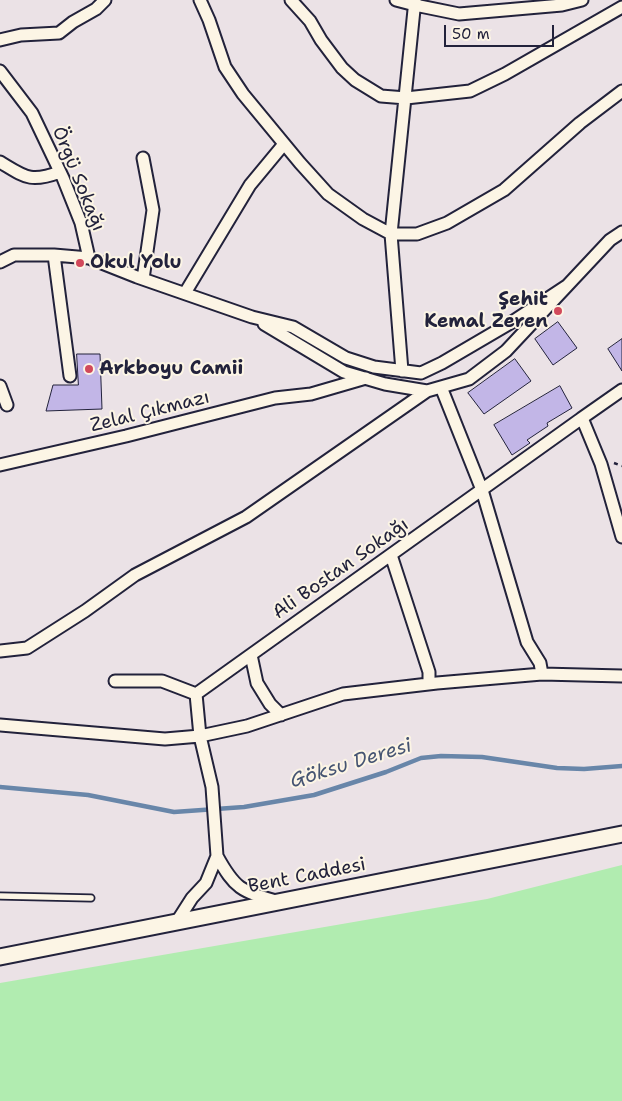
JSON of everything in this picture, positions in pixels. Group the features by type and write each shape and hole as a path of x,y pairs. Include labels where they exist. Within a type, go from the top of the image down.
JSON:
{"street":[{"path":"0,40 22,35 59,33 73,22 96,9 106,0"},
{"path":"200,0 225,67 243,94 328,194 363,219 391,234 417,234 447,223 504,190 580,123 622,91"},
{"path":"291,0 310,21 321,40 342,68 355,80 380,96 406,98 470,91 505,74 622,7"},
{"path":"396,0 414,2 459,14 562,5 582,0"},
{"path":"402,371 391,234 406,98 414,2"},
{"name":"Örgü Sokağı","path":"0,71 8,84 32,112 81,223 89,258 143,279 252,316"},
{"path":"185,293 250,185 284,144"},
{"path":"143,158 153,210 143,279"},
{"path":"0,162 24,177 43,179 60,172"},
{"path":"0,651 27,648 85,611 135,575 246,517 427,391 469,379 506,351 610,240 622,232"},
{"path":"0,262 14,255 54,255 89,258"},
{"path":"54,255 70,376"},
{"path":"252,316 293,327 346,358 374,367 421,373 442,363 512,322 568,285"},
{"path":"252,316 344,372 385,384 427,391"},
{"name":"Zelal Çıkmazı","path":"0,465 126,436 275,398 311,394 366,378"},
{"path":"0,386 7,405"},
{"path":"441,387 482,490 527,642 540,663 542,674"},
{"name":"Ali Bostan Sokağı","path":"196,694 622,390"},
{"path":"582,418 601,464 622,537"},
{"path":"391,555 429,672 429,684"},
{"path":"251,654 257,683 270,704 280,715"},
{"path":"0,725 165,739 200,736 247,726 343,694 542,674 622,676"},
{"path":"115,681 162,681 196,694 200,736 212,787 217,856 228,877 240,888 252,895 280,902"},
{"name":"Bent Caddesi","path":"0,957 622,834"},
{"path":"176,923 192,898 206,883 217,856"}],"lane":[{"path":"0,896 91,898"}],"green space":[{"path":"622,865 622,1101 0,1101 0,983 487,899"}],"building":[{"path":"558,322 577,348 553,365 535,339"},
{"path":"622,339 622,371 608,349"},
{"name":"Arkboyu Camii","path":"77,354 100,354 102,409 46,411 53,385 78,385"},
{"path":"515,359 531,381 484,414 468,393"},
{"path":"560,386 572,408 547,423 548,426 527,440 530,443 512,455 494,425"}],"waterway":[{"name":"Göksu Deresi","path":"0,787 88,795 174,812 244,807 314,795 386,772 421,758 441,756 482,757 557,768 584,769 622,766"}],"place":[{"name":"Okul Yolu","path":"80,263"},
{"name":"Şehit Kemal Zeren","path":"558,311"},
{"name":"Arkboyu Camii","path":"89,369"}]}
